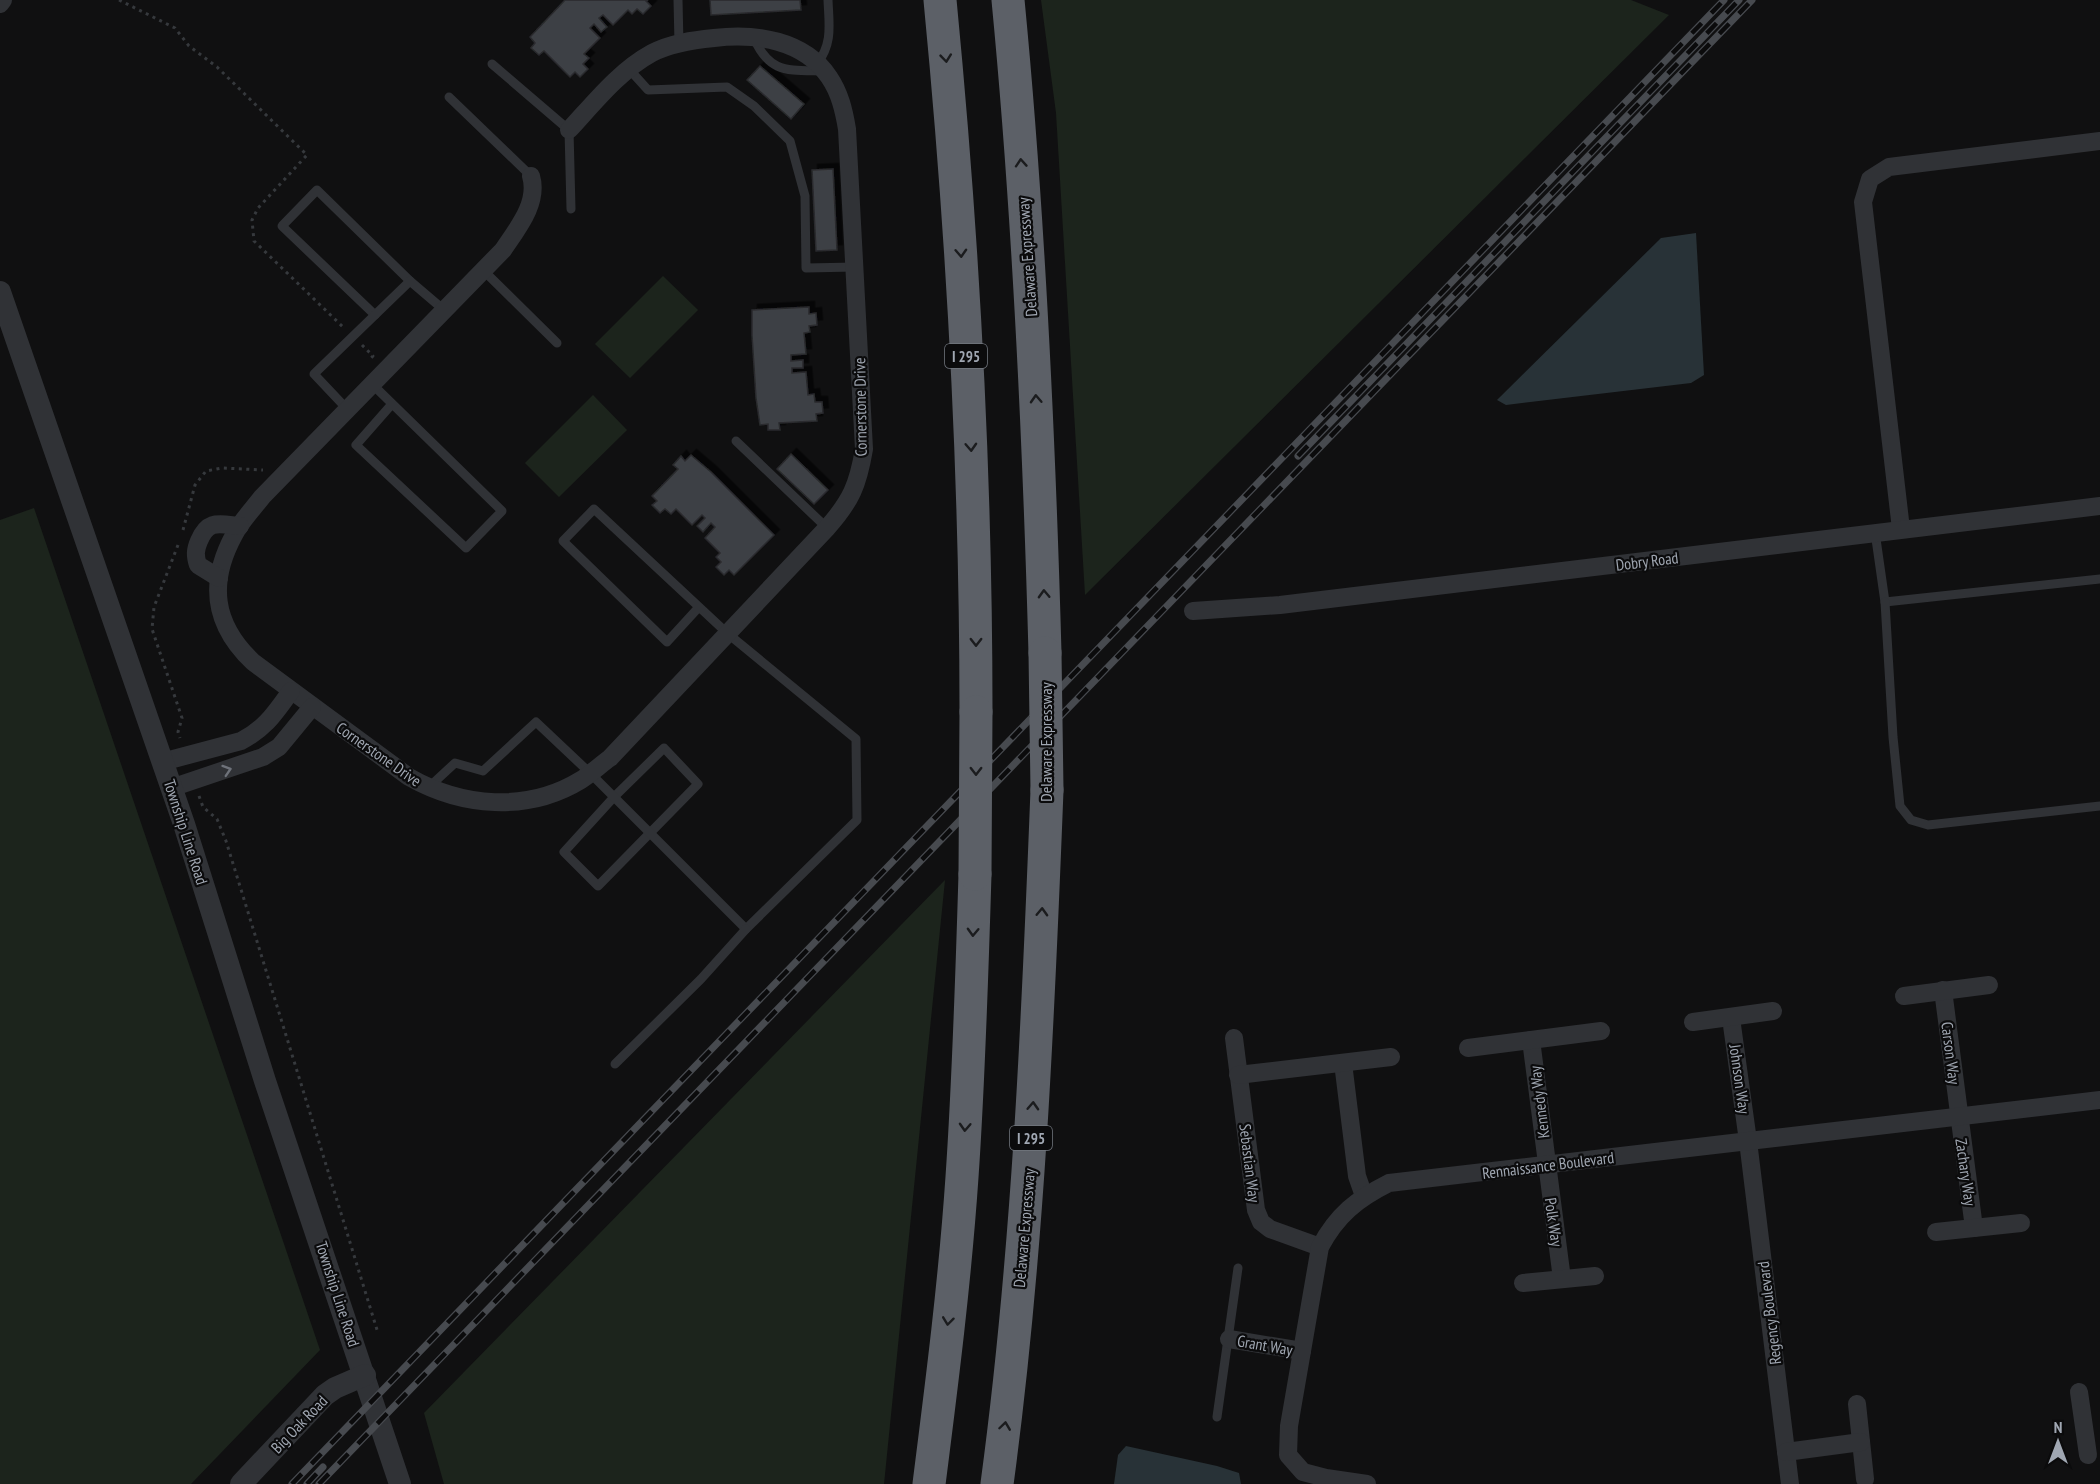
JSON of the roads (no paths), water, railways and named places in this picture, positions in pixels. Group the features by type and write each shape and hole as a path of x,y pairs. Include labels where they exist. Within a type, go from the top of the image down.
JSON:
{"highway":[{"name":"I 295","path":"929,1484 952,1290 962,1178 975,874 976,606 967,378 961,249 940,0"},
{"name":"Delaware Expressway","path":"997,1484 1018,1301 1031,1149 1047,790 1046,653 1038,444 1028,253 1008,0"}],"street":[{"path":"0,4 3,0"},
{"name":"Cornerstone Drive","path":"531,176 533,190 531,200 521,224 503,250 262,497 240,526 225,557 219,578 218,605 226,629 238,648 312,707 409,777 428,788 454,797 484,803 528,800 557,792 580,780 610,758 848,504 861,470 864,449 847,129 842,104 830,78 821,68 787,44 753,36 692,40 651,54 629,69 569,130"},
{"path":"1901,529 1863,202 1870,179 1888,167 2100,141"},
{"name":"Township Line Road","path":"0,292 171,788 265,1081 400,1484"},
{"name":"Dobry Road","path":"1193,611 1281,605 2100,506"},
{"path":"219,578 198,565 196,549 203,530 214,524 240,526"},
{"path":"162,762 248,738 267,724 291,691"},
{"path":"171,788 263,757 279,747 312,707"},
{"path":"1904,996 1989,985"},
{"name":"Carson Way","path":"1943,990 1959,1116"},
{"path":"1693,1022 1773,1011"},
{"name":"Johnson Way","path":"1731,1017 1749,1141"},
{"path":"1468,1048 1601,1031"},
{"name":"Sebastian Way","path":"1234,1038 1256,1210 1261,1222 1270,1229 1320,1247"},
{"name":"Kennedy Way","path":"1531,1040 1546,1165"},
{"path":"1239,1075 1391,1057"},
{"path":"1343,1063 1357,1176 1364,1196"},
{"name":"Rennaissance Boulevard","path":"1367,1484 1303,1472 1288,1455 1289,1426 1320,1247 1330,1227 1364,1196 1389,1183 2100,1100"},
{"name":"Zachary Way","path":"1959,1116 1974,1228"},
{"name":"Regency Boulevard","path":"1749,1141 1790,1484"},
{"name":"Polk Way","path":"1546,1165 1562,1280"},
{"path":"1936,1232 2021,1223"},
{"path":"1523,1283 1595,1276"},
{"name":"Grant Way","path":"1229,1339 1302,1351"},
{"name":"Big Oak Road","path":"241,1484 325,1395 365,1375"},
{"path":"2079,1392 2092,1424 2088,1455"},
{"path":"1857,1404 1865,1479"},
{"path":"1786,1452 1861,1442"}],"lane":[{"path":"678,0 679,44"},
{"path":"821,68 830,33 828,0"},
{"path":"492,64 569,130 571,209"},
{"path":"629,69 648,90 727,87 754,106 790,141 805,196 806,268 855,267"},
{"path":"449,97 531,176"},
{"path":"375,315 282,226 317,190 410,281 444,310"},
{"path":"484,271 557,343"},
{"path":"347,410 314,375 410,281"},
{"path":"372,384 502,511 466,548 356,445 392,404"},
{"path":"736,441 827,528"},
{"path":"615,1064 700,979 746,929 857,820 856,739 727,633 594,508 563,541 667,642 699,607"},
{"path":"1875,532 1885,602 1893,737 1900,806 1911,820 1928,825 2100,806"},
{"path":"1885,602 2100,579"},
{"path":"428,788 455,763 483,771 536,722 746,929"},
{"path":"664,748 698,784 598,886 564,852 614,797 664,748"},
{"path":"1217,1417 1238,1268"}],"railway":[{"path":"292,1484 1724,0"},
{"path":"1298,456 1739,0"},
{"path":"319,1484 1752,0"},
{"path":"307,1484 323,1467"}]}
